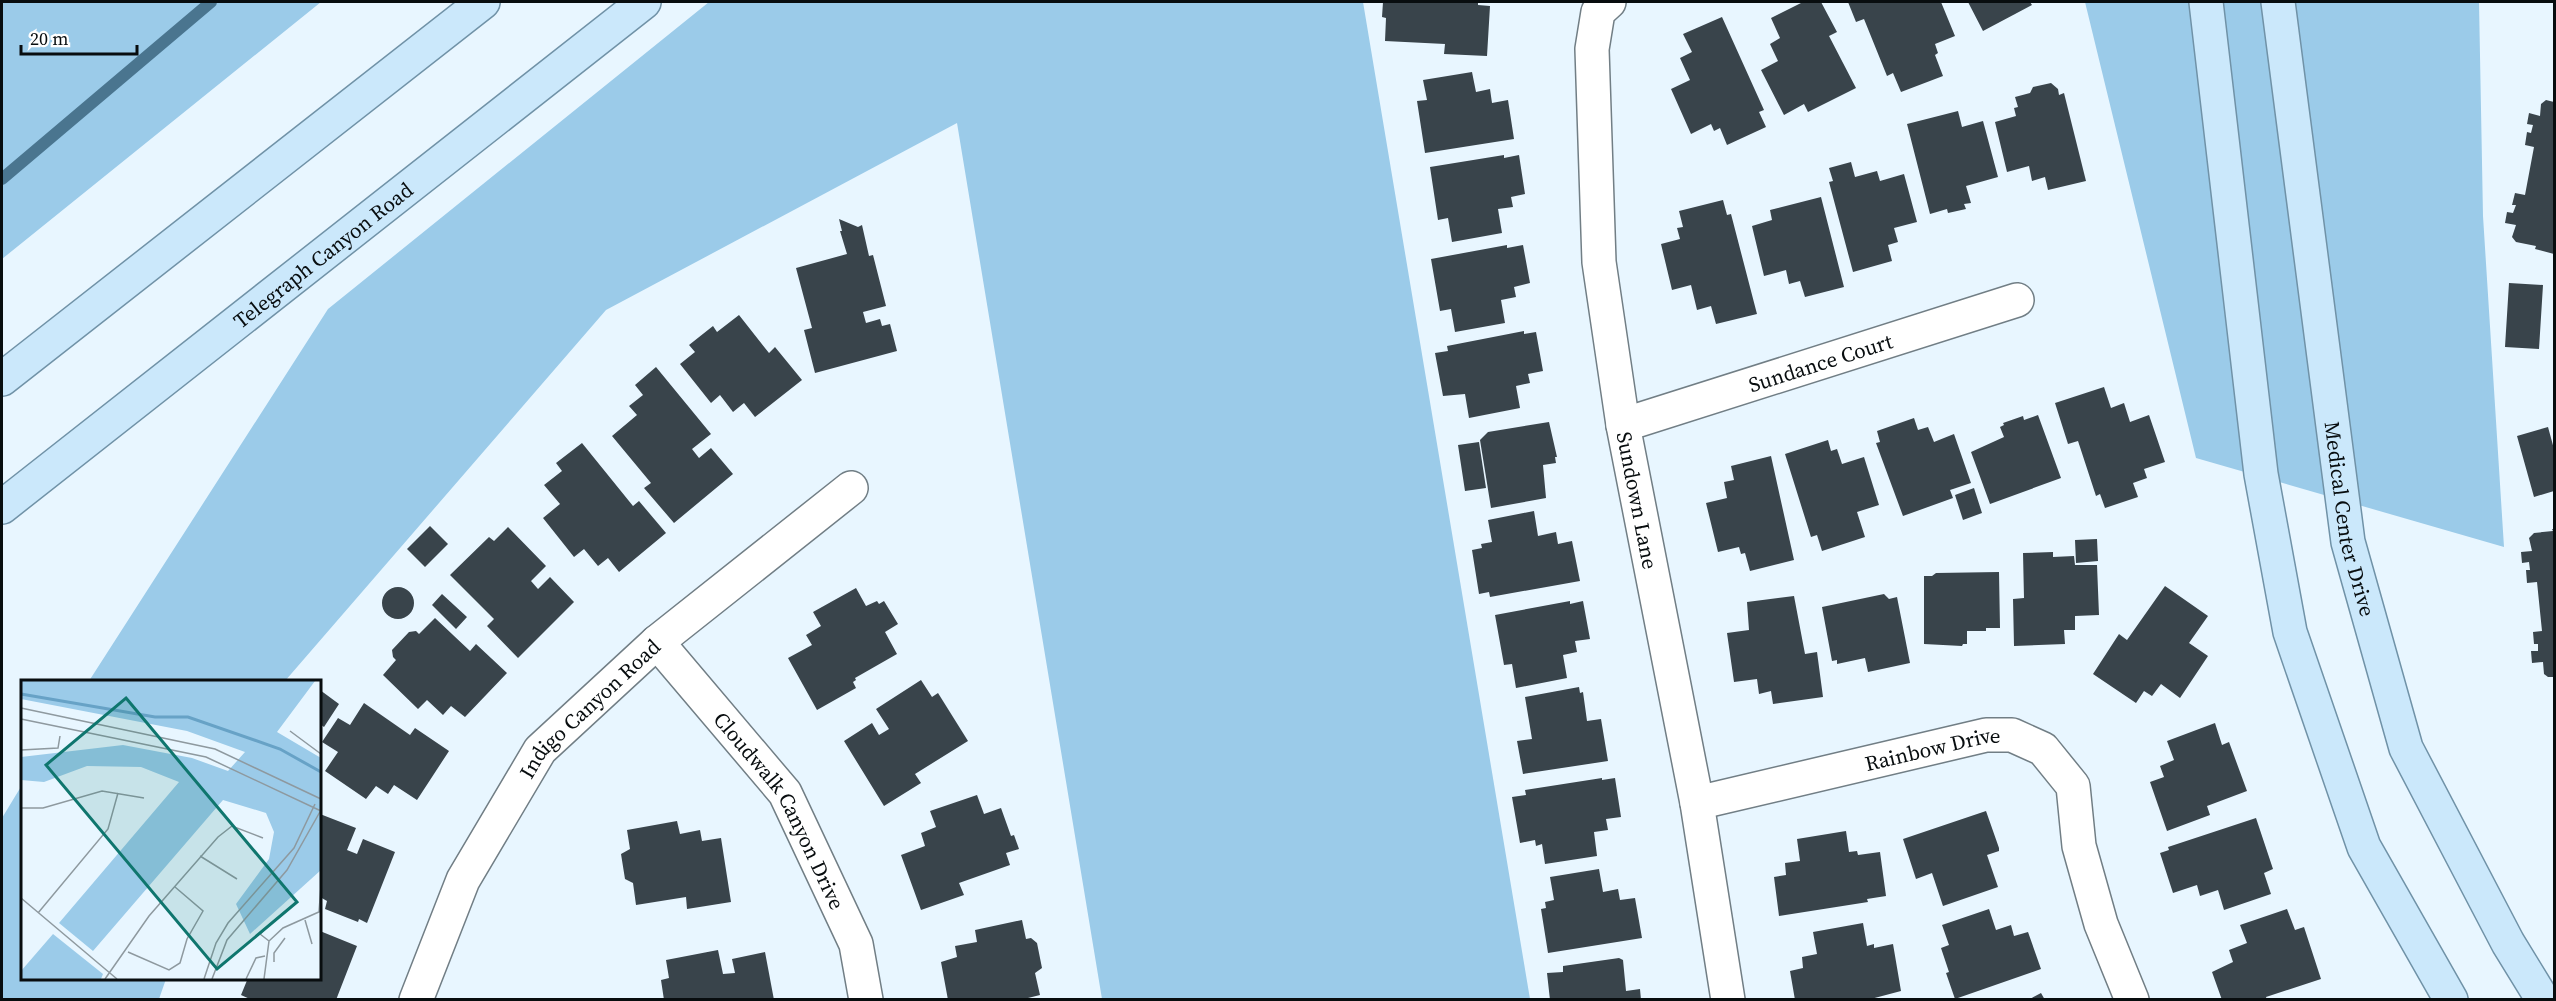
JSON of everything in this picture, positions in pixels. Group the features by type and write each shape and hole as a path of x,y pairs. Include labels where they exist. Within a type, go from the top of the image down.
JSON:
{"main road":[{"path":"2,379 483,2"},
{"name":"Telegraph Canyon Road","path":"2,507 644,2"},
{"path":"2206,2 2261,474 2290,632 2364,847 2451,999"},
{"name":"Medical Center Drive","path":"2278,2 2348,542 2406,748 2508,943 2543,999"}],"street":[{"name":"Sundown Lane","path":"1609,2 1598,12 1592,49 1599,262 1623,424 1697,803 1728,999"},
{"name":"Sundance Court","path":"1623,424 2017,300"},
{"name":"Indigo Canyon Road","path":"416,999 463,880 540,750 657,642 851,488"},
{"name":"Cloudwalk Canyon Drive","path":"657,642 785,793 856,944 866,999"},
{"name":"Rainbow Drive","path":"1697,803 1986,735 2012,735 2043,749 2073,786 2079,846 2101,924 2132,999"}],"shaded area":[{"path":"2,2 321,2 2,259"},
{"path":"709,2 1363,2 1530,999 1102,999 957,123 606,310 286,680 90,680 328,309"},
{"path":"2085,2 2479,2 2483,216 2504,547 2196,458"},
{"path":"21,787 21,980 166,980 159,999 2,999 2,818"}],"building":[{"path":"1383,2 1478,2 1478,5 1490,6 1487,56 1444,54 1445,44 1385,41 1386,18 1382,17"},
{"path":"1803,2 1821,2 1837,32 1829,36 1856,88 1808,112 1804,104 1784,115 1761,70 1778,61 1770,44 1780,38 1771,18"},
{"path":"1848,2 1941,2 1955,36 1935,44 1938,53 1935,55 1943,76 1901,92 1893,73 1887,76 1864,19 1856,22"},
{"path":"1968,2 2030,2 2032,5 1983,31"},
{"path":"1722,17 1764,110 1759,112 1766,127 1727,145 1720,128 1714,131 1711,124 1691,134 1671,89 1690,80 1680,58 1692,52 1683,34"},
{"path":"1472,72 1476,92 1490,89 1492,103 1508,100 1514,139 1425,153 1417,101 1427,100 1423,80"},
{"path":"2051,83 2058,89 2059,95 2064,93 2086,181 2048,190 2045,177 2032,181 2029,166 2007,172 1995,122 2016,116 2014,108 2018,107 2015,97 2030,93 2033,87"},
{"path":"2546,100 2554,102 2554,254 2535,249 2536,246 2516,242 2512,237 2516,225 2505,223 2507,212 2513,213 2516,205 2512,205 2515,193 2525,195 2534,147 2525,145 2527,132 2531,133 2533,125 2527,124 2529,113 2540,116 2541,104"},
{"path":"1958,111 1962,127 1983,121 1998,177 1966,186 1971,203 1964,204 1966,209 1948,213 1947,209 1930,214 1907,124"},
{"path":"1504,155 1504,158 1519,155 1525,194 1511,197 1513,207 1498,209 1502,233 1452,242 1448,218 1438,220 1430,167"},
{"path":"1851,162 1855,177 1877,171 1880,181 1904,174 1917,222 1894,228 1898,242 1888,245 1892,261 1853,272 1829,182 1833,181 1829,168"},
{"path":"1821,197 1844,287 1805,297 1800,281 1789,284 1786,270 1764,276 1752,226 1772,220 1770,210"},
{"path":"1723,200 1727,215 1731,214 1757,314 1716,324 1711,306 1697,310 1691,285 1672,290 1661,244 1680,239 1677,228 1683,227 1679,211"},
{"path":"839,219 858,227 862,225 869,256 873,255 886,306 863,312 866,323 880,319 882,326 890,324 897,351 815,373 804,330 812,328 796,268 847,254"},
{"path":"1507,245 1507,248 1523,245 1530,283 1514,287 1516,297 1501,300 1505,323 1455,332 1451,309 1440,311 1431,259"},
{"path":"2509,283 2543,285 2539,349 2505,347"},
{"path":"739,315 769,353 775,347 802,380 755,417 744,403 733,412 720,395 711,403 680,364 695,352 689,345 713,326 717,332"},
{"path":"1524,331 1524,334 1536,332 1543,371 1528,374 1530,383 1516,386 1520,408 1469,418 1465,394 1443,396 1435,353 1448,351 1447,346"},
{"path":"656,367 711,434 692,449 699,458 711,448 733,474 674,523 644,488 651,483 612,436 637,415 629,406 643,395 635,385"},
{"path":"2104,387 2111,408 2124,403 2130,422 2149,415 2165,462 2144,469 2147,478 2133,483 2138,497 2105,508 2100,494 2096,496 2078,441 2068,444 2055,403"},
{"path":"2038,415 2061,478 1990,504 1971,452 2004,437 2000,427 2004,425 2003,423 2023,416 2024,420"},
{"path":"1914,418 1918,430 1928,427 1934,442 1954,434 1971,483 1950,490 1953,498 1903,516 1876,443 1880,442 1877,431"},
{"path":"1549,422 1557,457 1555,457 1556,463 1543,465 1546,498 1491,508 1480,440 1488,432"},
{"path":"2548,427 2554,449 2554,491 2534,497 2517,436"},
{"path":"1828,440 1831,451 1837,449 1842,464 1864,457 1879,505 1857,512 1865,537 1822,551 1817,535 1811,537 1785,454"},
{"path":"1479,442 1486,488 1465,491 1458,445"},
{"path":"582,443 633,506 639,501 666,533 619,572 608,558 598,566 584,549 574,557 543,518 560,504 544,485 562,471 556,463"},
{"path":"1771,456 1794,560 1750,571 1745,553 1741,554 1739,547 1718,552 1706,503 1727,498 1724,482 1734,480 1731,466"},
{"path":"1974,488 1982,513 1963,520 1955,495"},
{"path":"1534,511 1538,536 1556,532 1558,544 1572,541 1580,581 1490,597 1489,592 1479,594 1472,550 1482,548 1481,544 1492,542 1488,520"},
{"path":"430,526 448,544 425,567 407,549"},
{"path":"508,527 546,566 531,581 538,589 550,577 574,602 518,658 487,626 494,619 450,575 489,537 494,541"},
{"path":"2554,529 2554,677 2548,677 2544,674 2543,662 2532,663 2531,651 2538,651 2538,644 2534,644 2533,632 2542,631 2537,582 2527,583 2526,570 2530,570 2529,562 2522,563 2521,552 2532,551 2529,538 2534,533 2553,531"},
{"path":"2097,539 2098,561 2076,563 2075,540"},
{"path":"2053,552 2053,557 2074,556 2075,565 2097,565 2099,615 2075,616 2075,630 2064,630 2065,644 2014,646 2013,599 2024,598 2023,553"},
{"path":"1999,572 2000,628 1967,631 1967,644 1962,646 1924,644 1924,576 1932,576 1936,573"},
{"path":"2165,586 2208,616 2189,643 2208,656 2180,698 2161,684 2152,696 2144,691 2136,703 2093,674 2119,634 2127,640"},
{"path":"398,587 409,592 414,603 409,614 398,619 387,614 382,603 387,592"},
{"path":"856,588 866,606 877,601 879,604 884,601 898,624 885,632 897,654 855,678 853,682 856,688 817,710 788,658 812,645 806,635 821,626 813,612"},
{"path":"442,594 467,617 456,629 432,605"},
{"path":"1884,594 1889,599 1897,597 1910,663 1868,672 1865,658 1837,664 1837,660 1832,661 1822,607"},
{"path":"1794,596 1805,654 1817,652 1823,697 1773,704 1771,691 1759,694 1757,679 1734,682 1727,633 1749,630 1747,602"},
{"path":"1570,601 1570,604 1583,601 1590,639 1575,641 1577,652 1563,655 1567,678 1516,688 1512,664 1504,665 1495,615"},
{"path":"435,618 470,651 476,644 507,673 465,717 451,706 443,715 427,700 418,709 383,675 396,660 392,650 409,632 416,631 419,634"},
{"path":"921,680 932,697 938,693 968,741 915,774 921,783 884,806 844,741 872,723 879,735 889,729 876,709"},
{"path":"1579,687 1580,693 1583,692 1587,721 1601,719 1608,761 1523,774 1517,741 1532,739 1525,697"},
{"path":"321,691 339,704 324,727 321,725"},
{"path":"364,703 410,735 415,728 449,751 417,800 394,785 388,794 376,786 366,799 325,771 338,752 322,742 338,718 350,725"},
{"path":"2215,723 2222,745 2229,742 2247,791 2207,806 2210,815 2167,831 2150,782 2164,777 2160,766 2174,760 2167,741"},
{"path":"1602,778 1602,780 1615,778 1621,817 1606,819 1608,830 1594,832 1597,856 1545,864 1542,844 1536,846 1535,840 1520,843 1512,797 1526,795 1525,790"},
{"path":"977,795 984,814 1001,808 1011,836 1014,835 1019,849 1006,853 1010,865 959,883 964,895 921,910 901,855 925,846 921,833 936,827 930,811"},
{"path":"1986,811 1999,848 1999,851 1987,855 1998,887 1943,906 1932,873 1916,879 1903,839"},
{"path":"321,814 356,828 347,850 357,854 363,839 395,852 367,923 359,919 358,922 325,909 327,901 321,898"},
{"path":"2256,818 2273,869 2264,873 2271,894 2224,910 2218,890 2200,896 2197,885 2173,893 2160,853 2169,850 2168,847"},
{"path":"677,821 680,834 700,830 702,841 721,838 731,902 687,909 686,897 636,905 633,883 625,879 621,854 630,849 627,830"},
{"path":"1846,831 1849,852 1857,851 1858,855 1880,852 1886,896 1867,899 1868,902 1779,916 1774,877 1786,875 1785,863 1800,861 1797,839"},
{"path":"1599,869 1603,892 1618,889 1620,900 1635,898 1642,938 1548,953 1541,909 1546,908 1545,902 1554,900 1550,877"},
{"path":"1989,909 1996,930 2011,925 2014,936 2028,932 2041,969 1955,999 1941,948 1949,945 1942,925"},
{"path":"2287,909 2295,930 2304,927 2321,979 2266,997 2267,1000 2222,1000 2212,972 2233,962 2229,950 2247,943 2240,925"},
{"path":"1022,920 1026,939 1031,938 1037,943 1042,968 1035,973 1040,995 1020,1000 948,1000 941,962 957,957 955,946 977,942 975,930"},
{"path":"1863,923 1867,946 1874,944 1874,948 1893,944 1901,991 1867,1000 1795,1000 1790,971 1803,968 1802,957 1817,954 1813,932"},
{"path":"321,931 357,946 336,1000 252,1000 241,995 247,980 321,980"},
{"path":"718,950 723,974 735,973 732,959 765,952 774,1000 664,1000 661,980 669,978 666,960"},
{"path":"1619,958 1623,960 1626,991 1640,989 1641,1000 1550,1000 1547,973 1563,972 1563,966"},
{"path":"2041,993 2045,1000 2028,1000"}],"waterway":[{"path":"2,179 211,2"}]}
